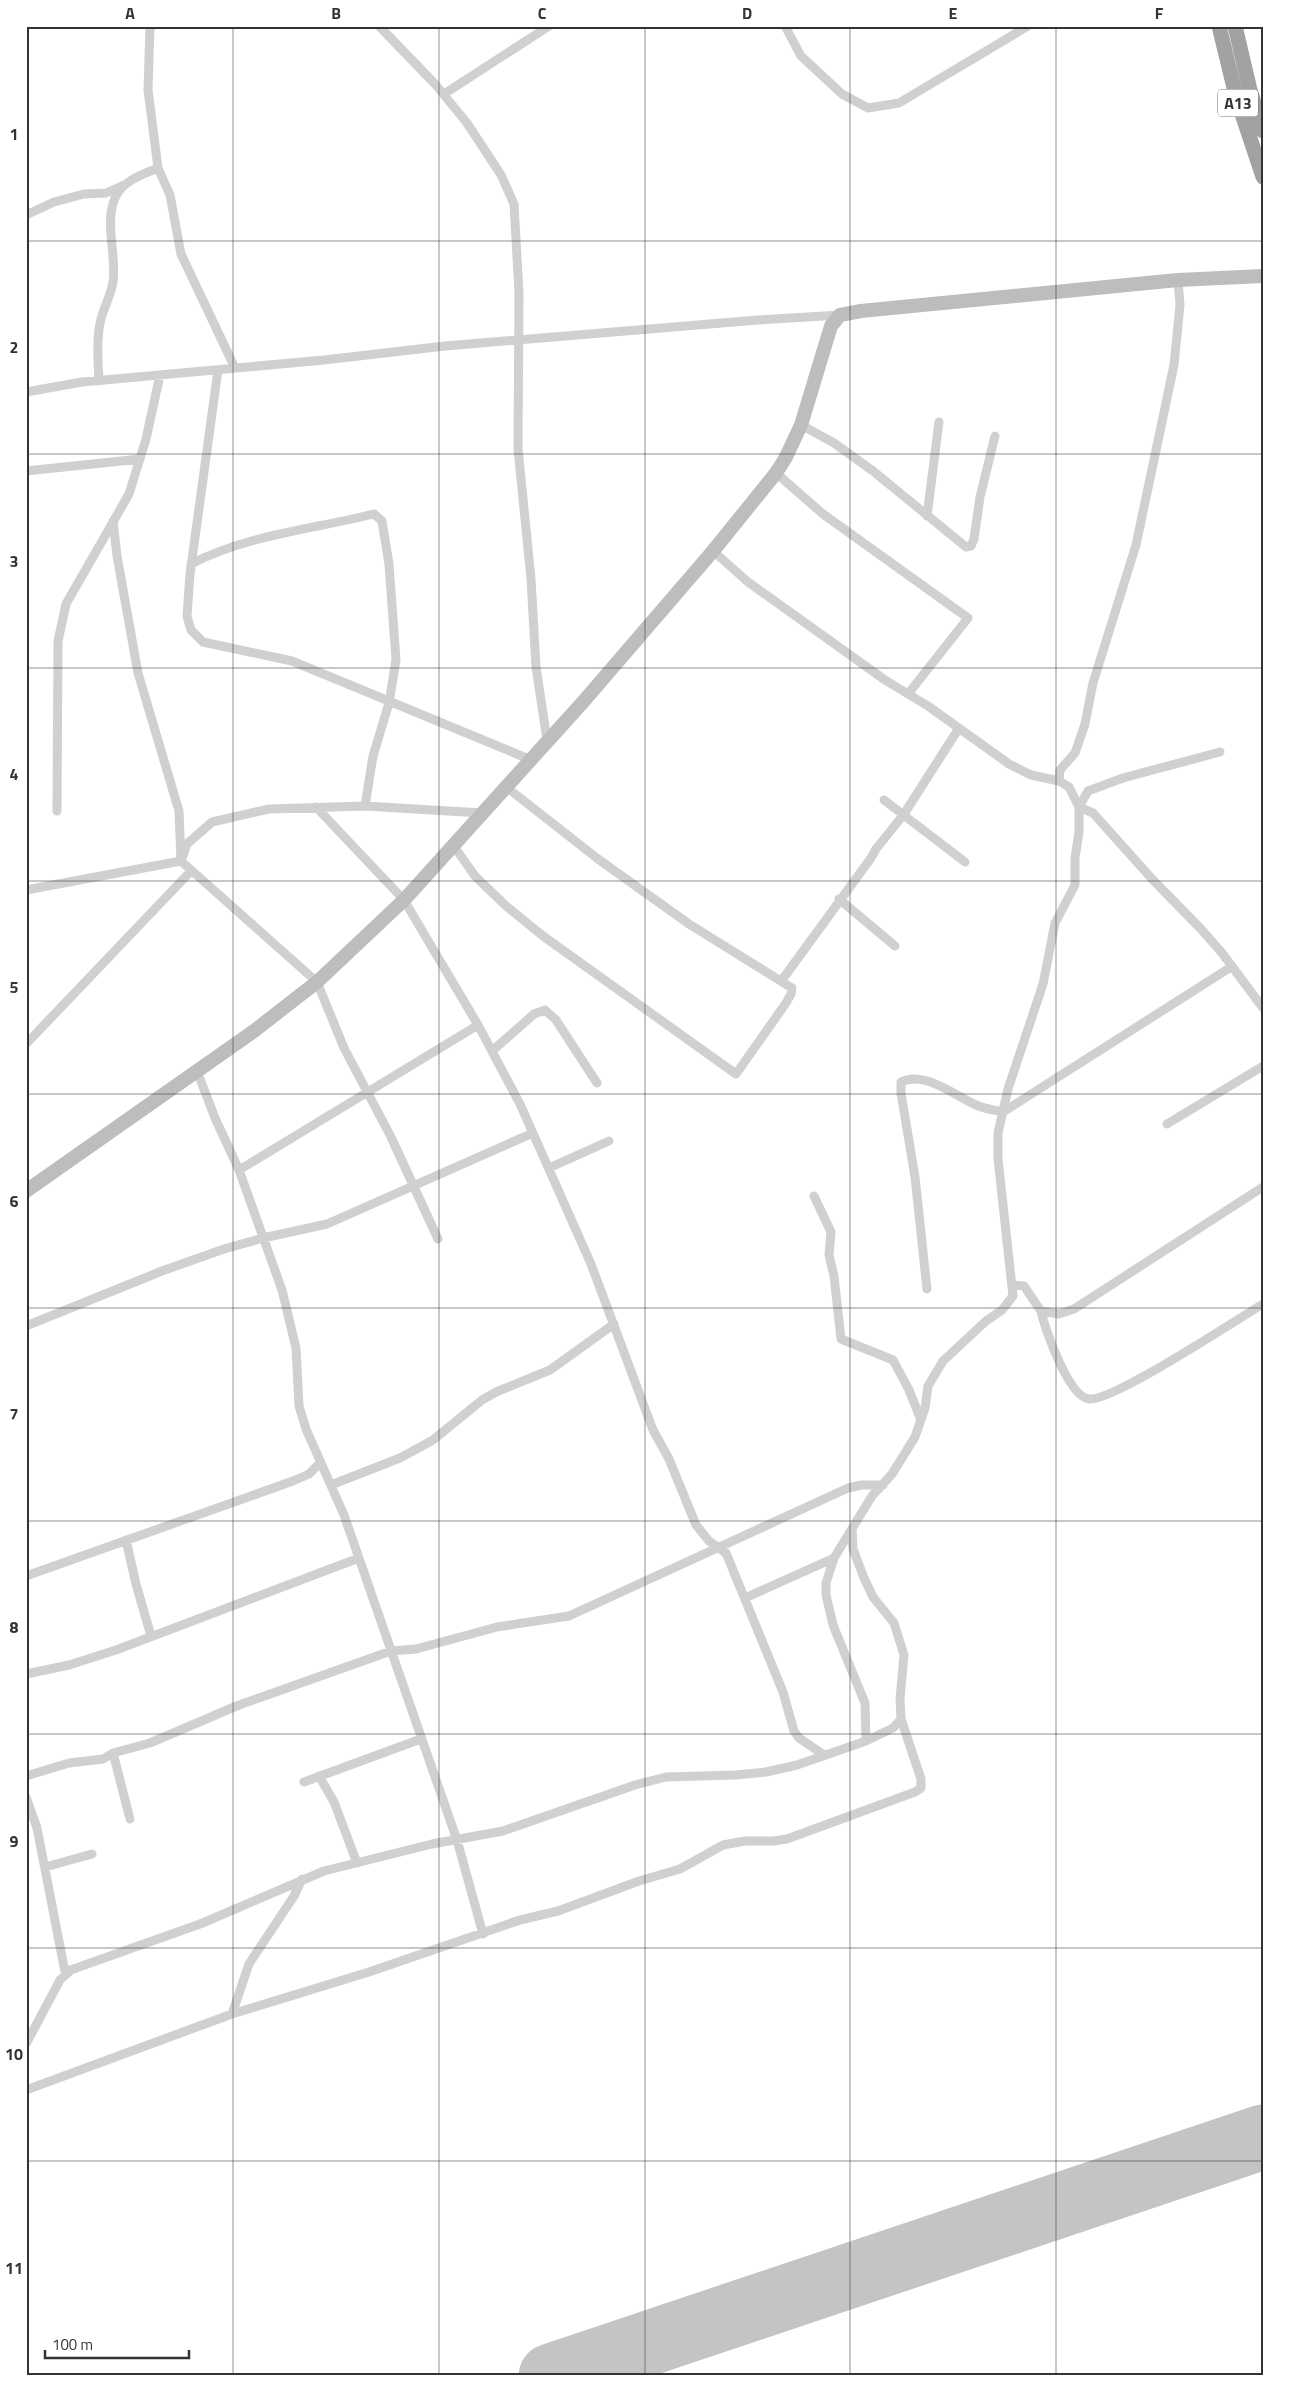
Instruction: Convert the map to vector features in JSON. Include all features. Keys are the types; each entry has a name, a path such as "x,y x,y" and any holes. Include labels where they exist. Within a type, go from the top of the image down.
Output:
{"highway":[{"name":"A13","path":"1219,26 1236,96 1263,177"},
{"name":"A13","path":"1235,26 1250,90 1263,131"}],"main road":[{"path":"26,1191 254,1031 317,982 404,900 713,551 776,473 786,457 800,425 831,326 840,316 861,311 1178,280 1263,276"}],"street":[{"path":"150,26 148,90 158,168 170,195 181,254 235,368"},
{"path":"379,26 444,94 467,123 501,175 514,204 518,251 520,339 517,386 518,449 531,579 536,668 547,740"},
{"path":"444,94 549,26"},
{"path":"785,26 801,56 842,94 868,108 899,103 1028,26"},
{"path":"26,215 54,202 84,194 106,193 142,174 158,168"},
{"path":"99,381 98,344 101,320 113,282 111,221 115,198 124,185"},
{"path":"1059,781 1060,770 1075,753 1085,724 1093,683 1136,545 1174,365 1180,306 1178,280"},
{"path":"26,392 99,381 520,339 840,316"},
{"path":"218,370 191,564 188,616 191,630 203,642 292,661 389,703 529,759"},
{"path":"57,810 58,641 66,604 129,494 140,459 160,375"},
{"path":"927,516 939,422"},
{"path":"800,425 834,443 963,546 971,546 974,539 980,497 995,436"},
{"path":"26,471 140,459"},
{"path":"776,473 823,514 968,618 908,694"},
{"path":"191,564 226,548 374,514 382,521 389,564 396,660 389,703 373,756 365,806"},
{"path":"113,521 117,556 138,673 179,811 181,861 317,982 344,1048 367,1091 438,1239"},
{"path":"713,551 748,582 885,680 959,728 1009,764 1031,775 1059,781 1069,787 1079,807 1093,812 1153,880 1201,929 1222,953 1263,1008"},
{"path":"782,980 904,814 959,728"},
{"path":"866,1741 865,1703 833,1625 826,1595 826,1582 834,1558 872,1496 916,1437 928,1386 943,1360 1010,1302 1013,1296 998,1159 998,1134 1008,1089 1043,984 1055,923 1075,885 1079,807 1088,791 1123,778 1220,752"},
{"path":"453,845 475,876 535,930 736,1074 792,994 792,988 682,918 598,860 505,786"},
{"path":"884,800 965,862"},
{"path":"181,861 187,844 212,822 269,808 365,806 482,813"},
{"path":"316,807 404,900 492,1051 534,1134 591,1264 653,1430 670,1459 696,1525 708,1541 720,1547 726,1553 783,1692 794,1731 799,1738 824,1755"},
{"path":"26,890 181,861"},
{"path":"26,1044 191,871"},
{"path":"839,900 895,946"},
{"path":"927,1289 915,1177 901,1082 910,1077 924,1080 978,1106 1003,1112 1231,967"},
{"path":"492,1051 534,1014 545,1010 556,1020 597,1083"},
{"path":"239,1170 478,1025"},
{"path":"1167,1124 1263,1066"},
{"path":"197,1071 215,1118 239,1170 282,1290 296,1348 296,1382 299,1406 306,1429 344,1515 457,1840 483,1934"},
{"path":"26,1326 162,1271 263,1238 326,1224 534,1134"},
{"path":"549,1168 609,1141"},
{"path":"1042,1311 1059,1314 1074,1310 1263,1187"},
{"path":"814,1196 831,1232 829,1255 834,1276 842,1339 893,1360 909,1390 921,1420"},
{"path":"1013,1285 1024,1286 1042,1311 1046,1332 1065,1373 1083,1397 1090,1399 1106,1394 1163,1366 1263,1304"},
{"path":"331,1484 400,1458 433,1440 482,1400 550,1370 614,1324"},
{"path":"26,1576 294,1481 309,1474 321,1462"},
{"path":"26,1776 69,1763 103,1759 113,1753 150,1743 239,1705 391,1651 416,1650 497,1627 569,1616 848,1488 862,1485 882,1485"},
{"path":"26,2090 232,2014 680,1869 723,1845 745,1841 788,1839 915,1792 921,1788 921,1779 901,1719 900,1699 904,1655 894,1623 873,1597 864,1578 853,1549 852,1529"},
{"path":"126,1540 136,1584 152,1636"},
{"path":"26,1674 69,1665 152,1636 359,1558"},
{"path":"745,1598 834,1558"},
{"path":"26,1797 36,1828 45,1867 65,1972 200,1924 324,1871 503,1831 635,1785 666,1778 766,1772 798,1765 866,1741 892,1728 901,1719"},
{"path":"304,1782 421,1739"},
{"path":"113,1753 130,1819"},
{"path":"319,1776 334,1802 357,1863"},
{"path":"45,1867 92,1854"},
{"path":"232,2014 249,1964 294,1896 302,1879"},
{"path":"26,2044 60,1980 72,1969"}],"runway":[{"path":"551,2376 1263,2137"}]}
